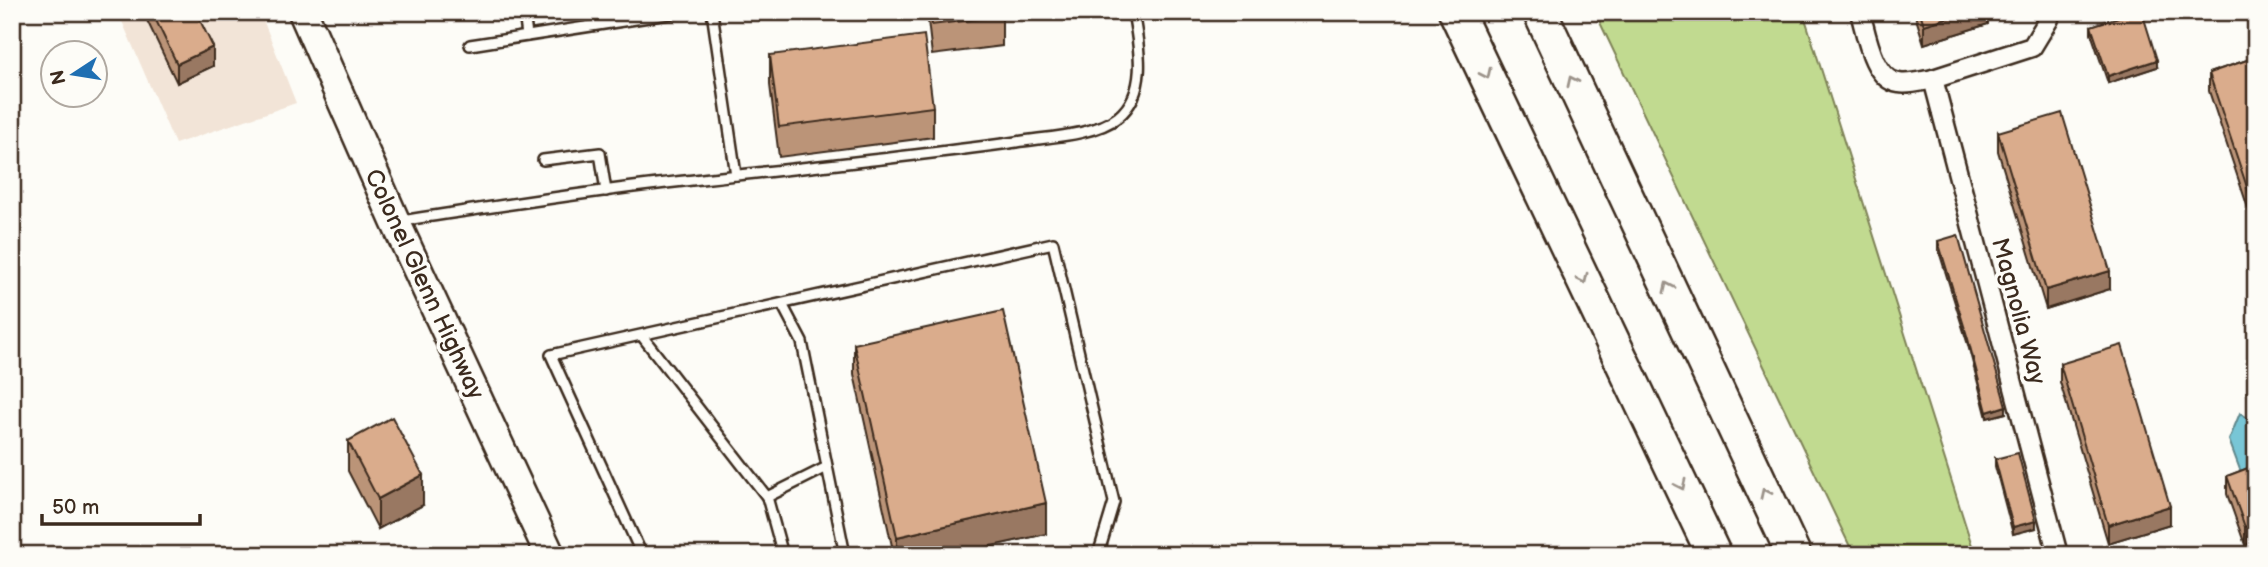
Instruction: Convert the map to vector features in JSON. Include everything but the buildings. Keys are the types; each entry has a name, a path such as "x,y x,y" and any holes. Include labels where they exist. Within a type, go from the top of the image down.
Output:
{"highway":[{"path":"1456,12 1714,555"},
{"path":"1540,12 1794,555"}],"main road":[{"name":"Colonel Glenn Highway","path":"303,12 395,221 550,555"}],"street":[{"path":"1860,12 1876,65 1889,80 1900,84 1933,79 2032,47 2049,19 2049,12"},
{"name":"Magnolia Way","path":"1933,79 2058,555"}],"lane":[{"path":"524,12 527,36"},
{"path":"470,45 681,12"},
{"path":"712,12 736,175"},
{"path":"395,221 606,191 956,151 1094,130 1115,120 1129,108 1137,85 1140,57 1133,12"},
{"path":"543,160 600,153 606,191"},
{"path":"642,555 551,355 1053,243 1114,502 1098,555"},
{"path":"782,304 802,342 845,555"},
{"path":"642,336 767,497 783,555"},
{"path":"767,497 827,467"}],"shaded area":[{"path":"118,12 260,12 296,103 175,144"}],"green space":[{"path":"1595,12 1803,12 1975,555 1854,555"}],"water":[{"path":"2240,413 2256,423 2256,437 2252,445 2256,454 2256,471 2242,475 2229,440"}]}
